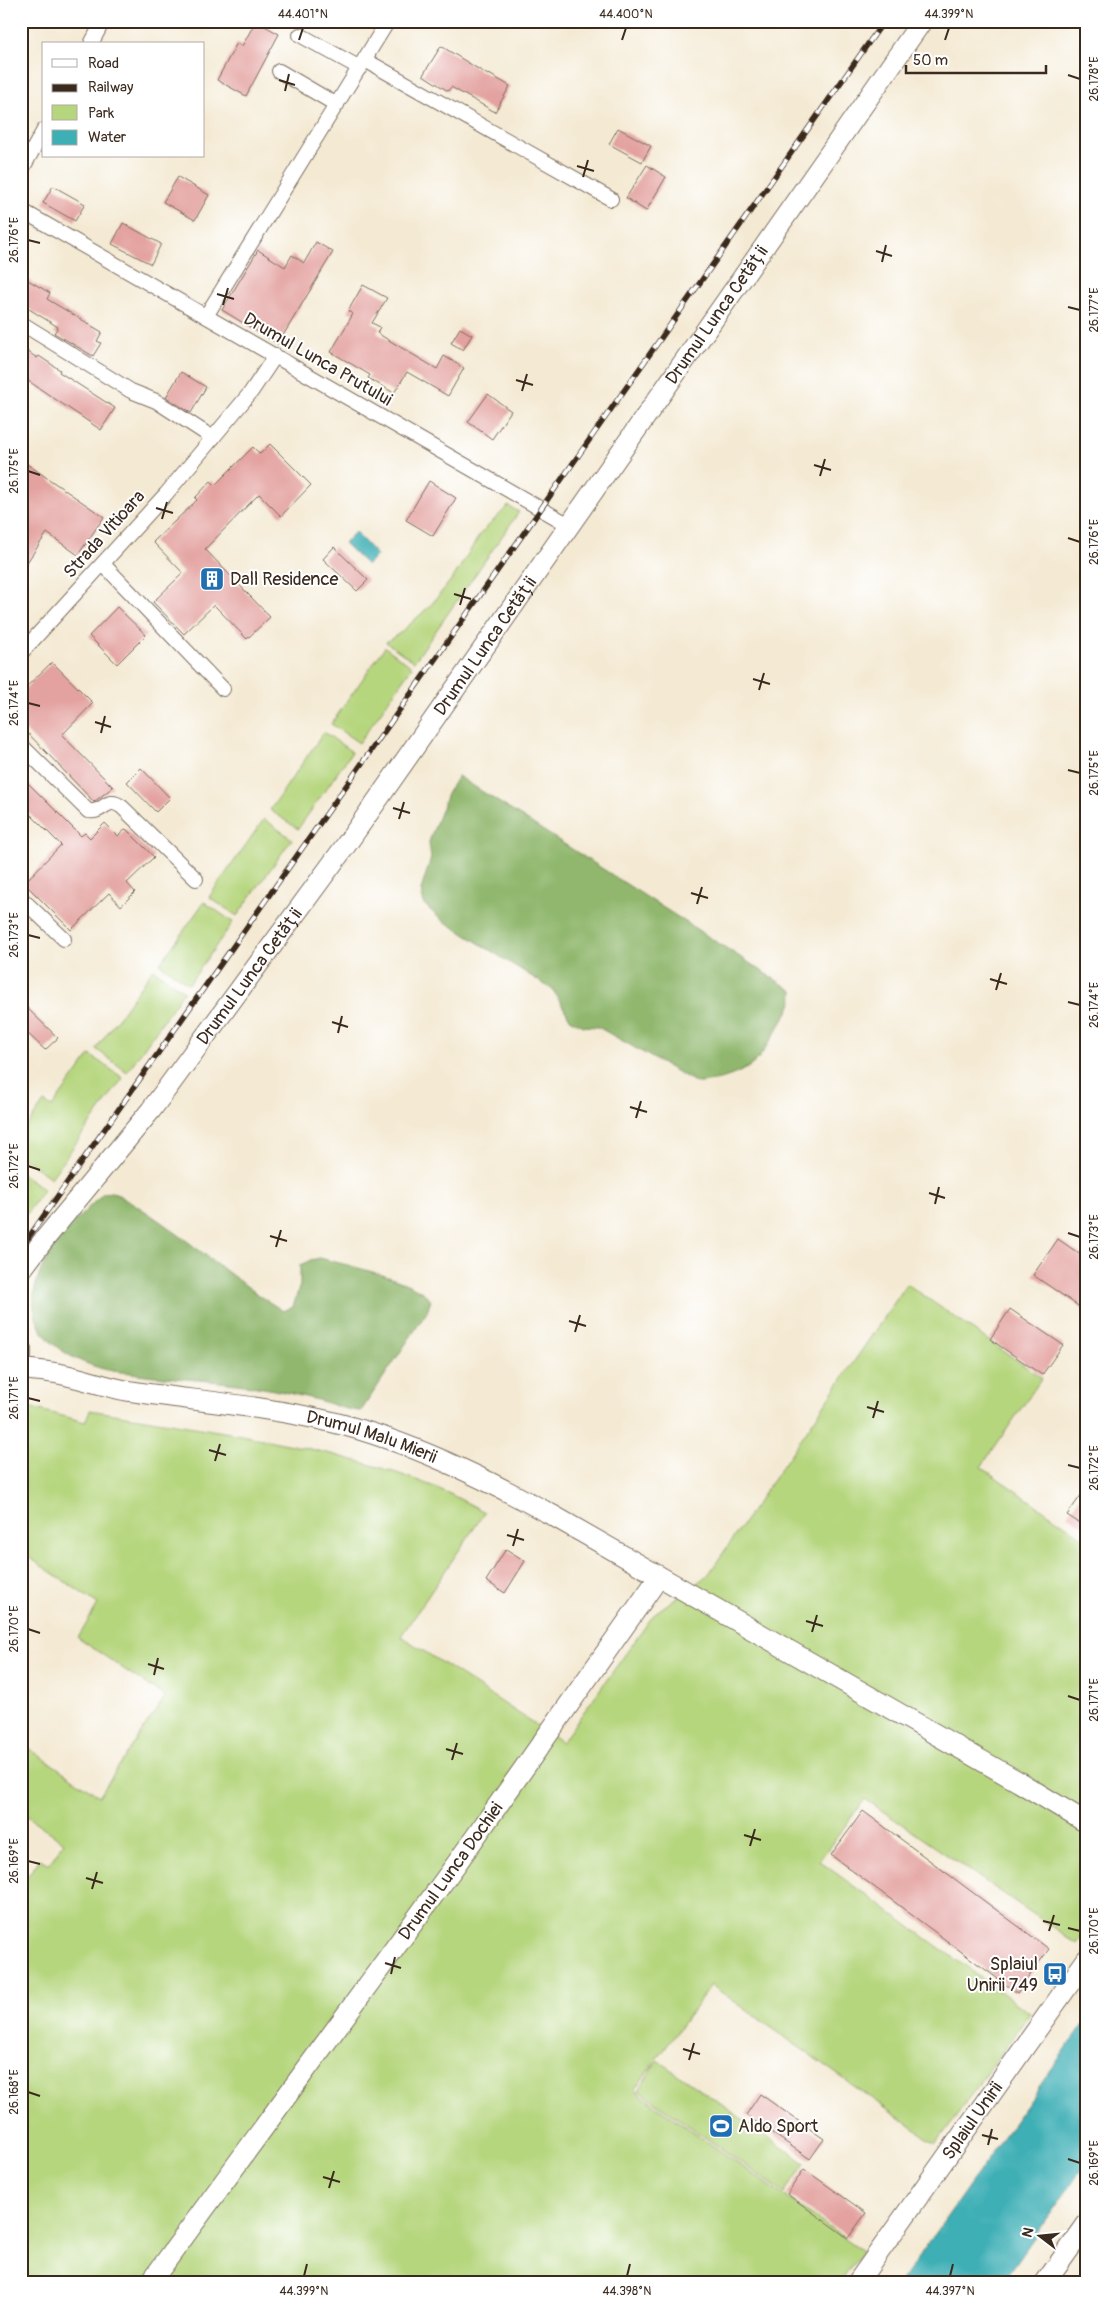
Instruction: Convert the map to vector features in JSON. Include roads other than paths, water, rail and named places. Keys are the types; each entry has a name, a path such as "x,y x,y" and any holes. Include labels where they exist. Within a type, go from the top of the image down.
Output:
{"street":[{"path":"92,42 103,21"},
{"path":"206,316 388,21"},
{"name":"Drumul Lunca Cetății","path":"21,1280 25,1264 146,1117 346,845 922,21"},
{"path":"300,35 362,64 611,199"},
{"path":"279,72 337,105"},
{"path":"21,171 42,134"},
{"name":"Drumul Lunca Prutului","path":"21,210 569,525"},
{"path":"21,323 131,391 156,401 213,438"},
{"name":"Strada Vitioara","path":"21,653 103,564 213,438 251,392 274,356"},
{"path":"103,564 223,689"},
{"path":"21,745 82,807 94,812 111,802 119,804 196,878"},
{"path":"21,898 64,939"},
{"name":"Drumul Malu Mierii","path":"22,1360 56,1373 110,1388 295,1414 372,1433 435,1457 511,1493 1020,1782 1087,1823"},
{"name":"Drumul Lunca Dochiei","path":"150,2283 446,1878 659,1577"},
{"name":"Splaiul Unirii","path":"857,2283 1087,1959"},
{"path":"1045,2283 1087,2224"}],"water":[{"path":"355,532 377,555 367,565 344,543"},
{"path":"1087,2019 1087,2162 1002,2283 900,2283"}],"railway":[{"path":"21,1248 884,21"}],"place":[{"name":"Dall Residence","path":"212,579"},
{"name":"Splaiul Unirii 749","path":"1055,1974"},
{"name":"Aldo Sport","path":"721,2126"}]}
